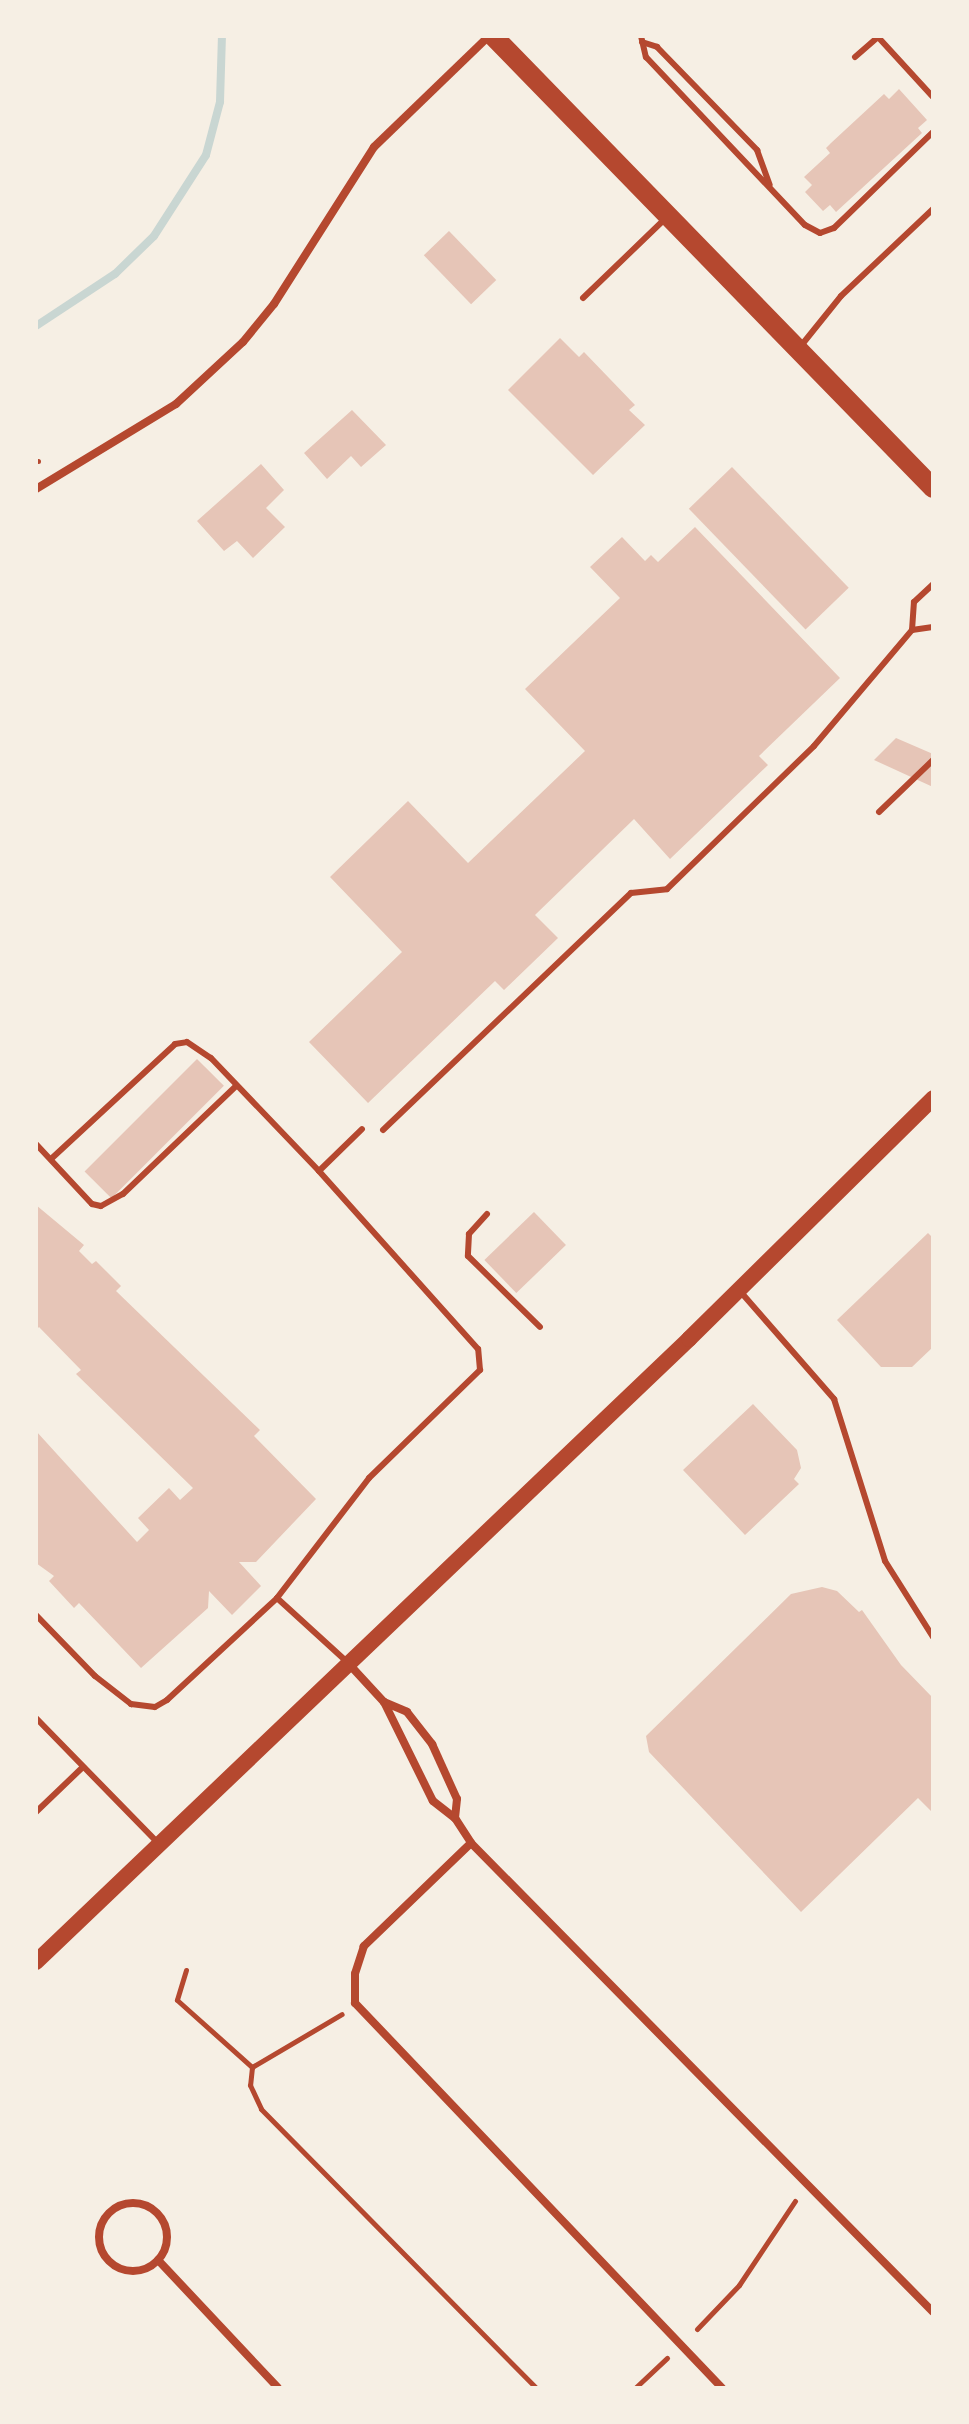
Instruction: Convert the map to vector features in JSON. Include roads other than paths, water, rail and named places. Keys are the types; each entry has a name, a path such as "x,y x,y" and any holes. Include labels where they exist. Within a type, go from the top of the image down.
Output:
{"main road":[{"path":"491,36 933,488"},
{"path":"36,1962 739,1290 933,1098"}],"street":[{"path":"36,489 176,404 243,342 274,304 374,147 491,36"},
{"path":"347,1662 384,1702 433,1801 455,1818 471,1843 933,2312"},
{"path":"384,1702 407,1712 432,1744 457,1799 455,1818"},
{"path":"471,1843 364,1946 355,1974 355,2003 722,2388"},
{"path":"123,2205 154,2211 167,2240 158,2260 138,2271 116,2267 101,2250 100,2227 106,2217 123,2205"},
{"path":"158,2260 278,2388"}],"lane":[{"path":"855,57 879,37 933,97"},
{"path":"641,39 646,57 805,225 820,233 834,228 933,132"},
{"path":"641,39 657,47 757,150 772,189"},
{"path":"797,351 841,296 933,209"},
{"path":"583,298 669,216"},
{"path":"383,1130 631,893 667,889 831,729 852,696 912,630 914,602 933,584"},
{"path":"912,630 933,627"},
{"path":"879,812 933,760"},
{"path":"36,1615 120,1697 155,1707 222,1652 277,1598 369,1478 480,1370 478,1349 319,1171 197,1047 175,1044 51,1159"},
{"path":"36,1144 92,1204 101,1206 123,1194 236,1086"},
{"path":"319,1171 362,1129"},
{"path":"487,1214 469,1234 468,1256 540,1327"},
{"path":"739,1290 834,1399 885,1561 933,1637"},
{"path":"277,1598 347,1662"},
{"path":"37,1720 159,1844"},
{"path":"36,1812 83,1767"}],"waterway":[{"path":"36,326 115,274 154,236 206,155 220,102 222,36"}]}
